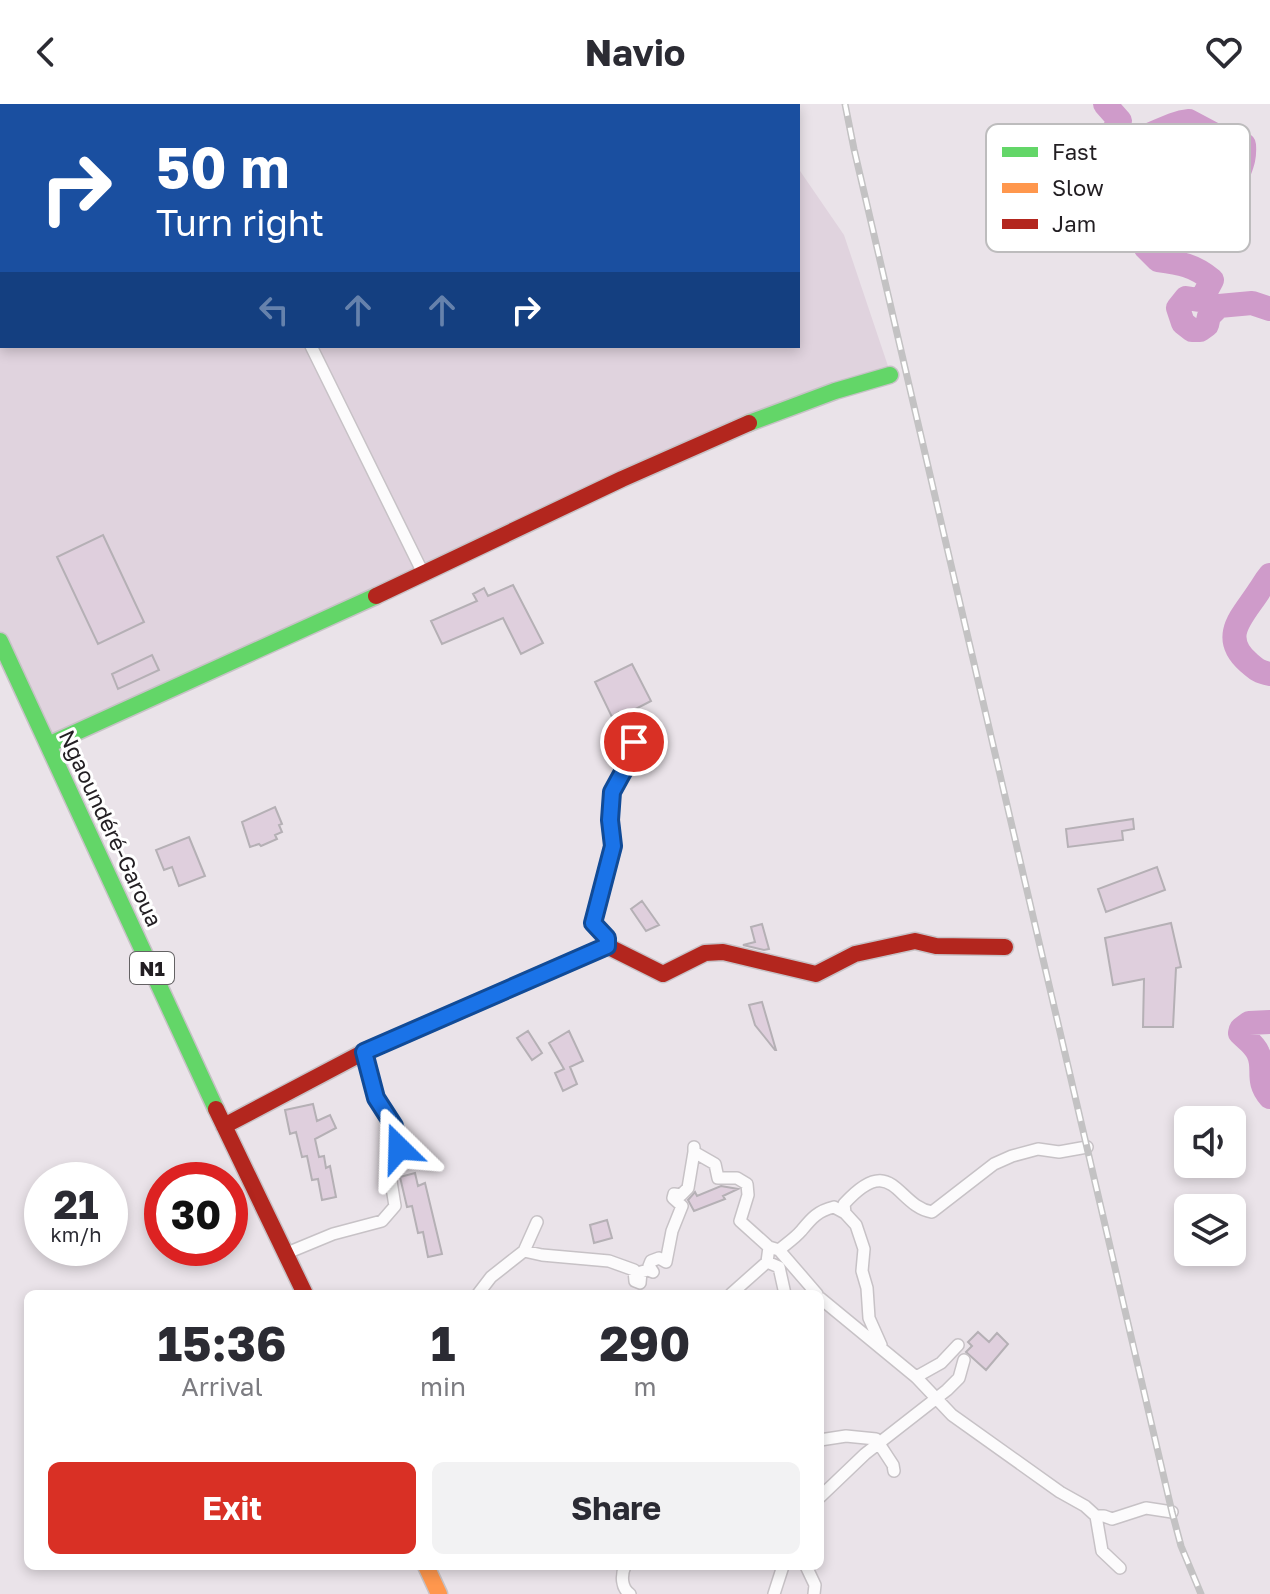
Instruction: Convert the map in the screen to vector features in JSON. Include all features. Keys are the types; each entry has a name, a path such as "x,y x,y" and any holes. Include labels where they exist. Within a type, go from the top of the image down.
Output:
{"main road":[{"path":"48,745 652,465 833,390 890,375"},
{"name":"Ngaoundéré-Garoua","path":"0,641 303,1290"},
{"path":"607,946 607,938 593,923 613,846 610,820 612,792 629,761 634,742 621,723"},
{"path":"607,946 663,974 705,953 723,952 816,974 855,954 915,941 936,946 1005,947"},
{"path":"224,1126 364,1052 607,946"},
{"path":"428,1570 439,1594"}],"street":[{"path":"312,348 423,573"},
{"path":"287,1253 333,1234 382,1221 395,1206 389,1169 399,1148 394,1126 376,1098 364,1052"},
{"path":"845,1213 844,1204 864,1185 881,1181 894,1185 921,1210 932,1212 994,1164 1012,1156 1038,1149 1059,1152 1087,1147"},
{"path":"524,1251 609,1261 634,1270 635,1281 640,1283 641,1272 653,1272 649,1266 651,1261 659,1258 666,1262 672,1231 682,1206 673,1198 674,1194 681,1195 688,1188 694,1149 715,1164 718,1178 737,1178 747,1184 748,1195 740,1221 774,1248 812,1290"},
{"path":"736,1290 767,1262 774,1248 802,1230 811,1218 834,1207 856,1225 864,1249 862,1271 867,1288 869,1318 883,1349"},
{"path":"481,1290 491,1277 524,1251 537,1222"},
{"path":"767,1262 779,1267 784,1290"},
{"path":"824,1301 916,1377 936,1400 972,1430 1085,1506 1096,1516 1099,1545 1120,1568"},
{"path":"916,1377 941,1363 958,1345"},
{"path":"824,1493 880,1443 936,1400 959,1378 964,1360"},
{"path":"824,1439 846,1436 876,1439 894,1471"},
{"path":"1096,1516 1112,1519 1146,1508 1172,1512"},
{"path":"623,1570 624,1588 630,1594"},
{"path":"774,1594 782,1570"},
{"path":"808,1570 815,1585 814,1594"}],"shaded area":[{"path":"800,171 844,235 892,378 708,447 48,745 0,641 0,348 800,348"}],"building":[{"path":"103,535 144,622 98,644 57,557"},
{"path":"513,585 543,643 521,654 503,618 442,644 431,621 477,601 473,594 484,588 488,596"},
{"path":"152,655 159,670 118,689 112,674"},
{"path":"632,664 651,701 626,714 619,712 612,717 595,682"},
{"path":"275,807 282,832 275,835 277,839 250,847 242,822"},
{"path":"1133,819 1134,829 1122,831 1123,840 1068,847 1066,829"},
{"path":"189,837 205,876 179,886 172,867 164,870 156,850"},
{"path":"1157,867 1165,890 1106,912 1098,889"},
{"path":"642,901 659,925 646,931 631,909"},
{"path":"1171,923 1181,967 1176,968 1173,1027 1143,1027 1144,979 1113,985 1105,938"},
{"path":"762,924 769,949 743,945 755,942 751,927"},
{"path":"762,1002 776,1050 755,1025 749,1005"},
{"path":"528,1031 542,1053 532,1060 517,1038"},
{"path":"569,1031 583,1061 570,1067 577,1084 563,1091 555,1073 564,1069 549,1043"},
{"path":"313,1104 317,1121 330,1115 336,1128 315,1139 319,1157 324,1156 326,1168 330,1166 336,1197 322,1200 318,1179 312,1180 307,1156 302,1157 296,1132 290,1134 285,1110"},
{"path":"415,1173 418,1186 425,1183 442,1254 428,1257 423,1232 418,1233 412,1206 407,1207 400,1177"},
{"path":"721,1186 738,1189 723,1196 725,1199 694,1211 688,1200 695,1192 697,1196"},
{"path":"607,1220 612,1238 594,1243 590,1225"},
{"path":"978,1332 989,1342 997,1333 1008,1344 986,1370 966,1352 972,1346 968,1342"}],"waterway":[{"path":"1105,104 1120,121 1118,124"},
{"path":"1177,124 1189,121 1195,124"},
{"path":"1150,252 1158,260 1186,266 1212,280 1199,300 1186,298 1178,308 1183,323 1192,330 1200,330 1207,325 1209,316 1219,306 1252,303 1270,309"},
{"path":"1270,575 1241,618 1235,635 1239,653 1258,670 1270,674"},
{"path":"1270,1022 1249,1023 1240,1033 1258,1053 1263,1085 1270,1097"}],"railway":[{"path":"845,104 1172,1512 1181,1546 1201,1594"}],"traffic: fast":[{"path":"749,423 835,391 890,375"},
{"path":"48,745 376,596"},
{"path":"0,641 216,1109"}],"traffic: slow":[{"path":"428,1570 439,1594"}],"traffic: jam":[{"path":"376,596 622,479 749,423"},
{"path":"224,1126 364,1052 607,946 607,938 593,923 613,846 610,820 612,792 629,761 634,742 621,723"},
{"path":"607,946 663,974 705,953 723,952 816,974 855,954 915,941 936,946 1005,947"},
{"path":"216,1109 303,1290"}],"route":[{"path":"399,1148 394,1126 376,1098 364,1052 607,946 607,938 593,923 613,846 610,820 612,792 629,761 634,742"}]}
